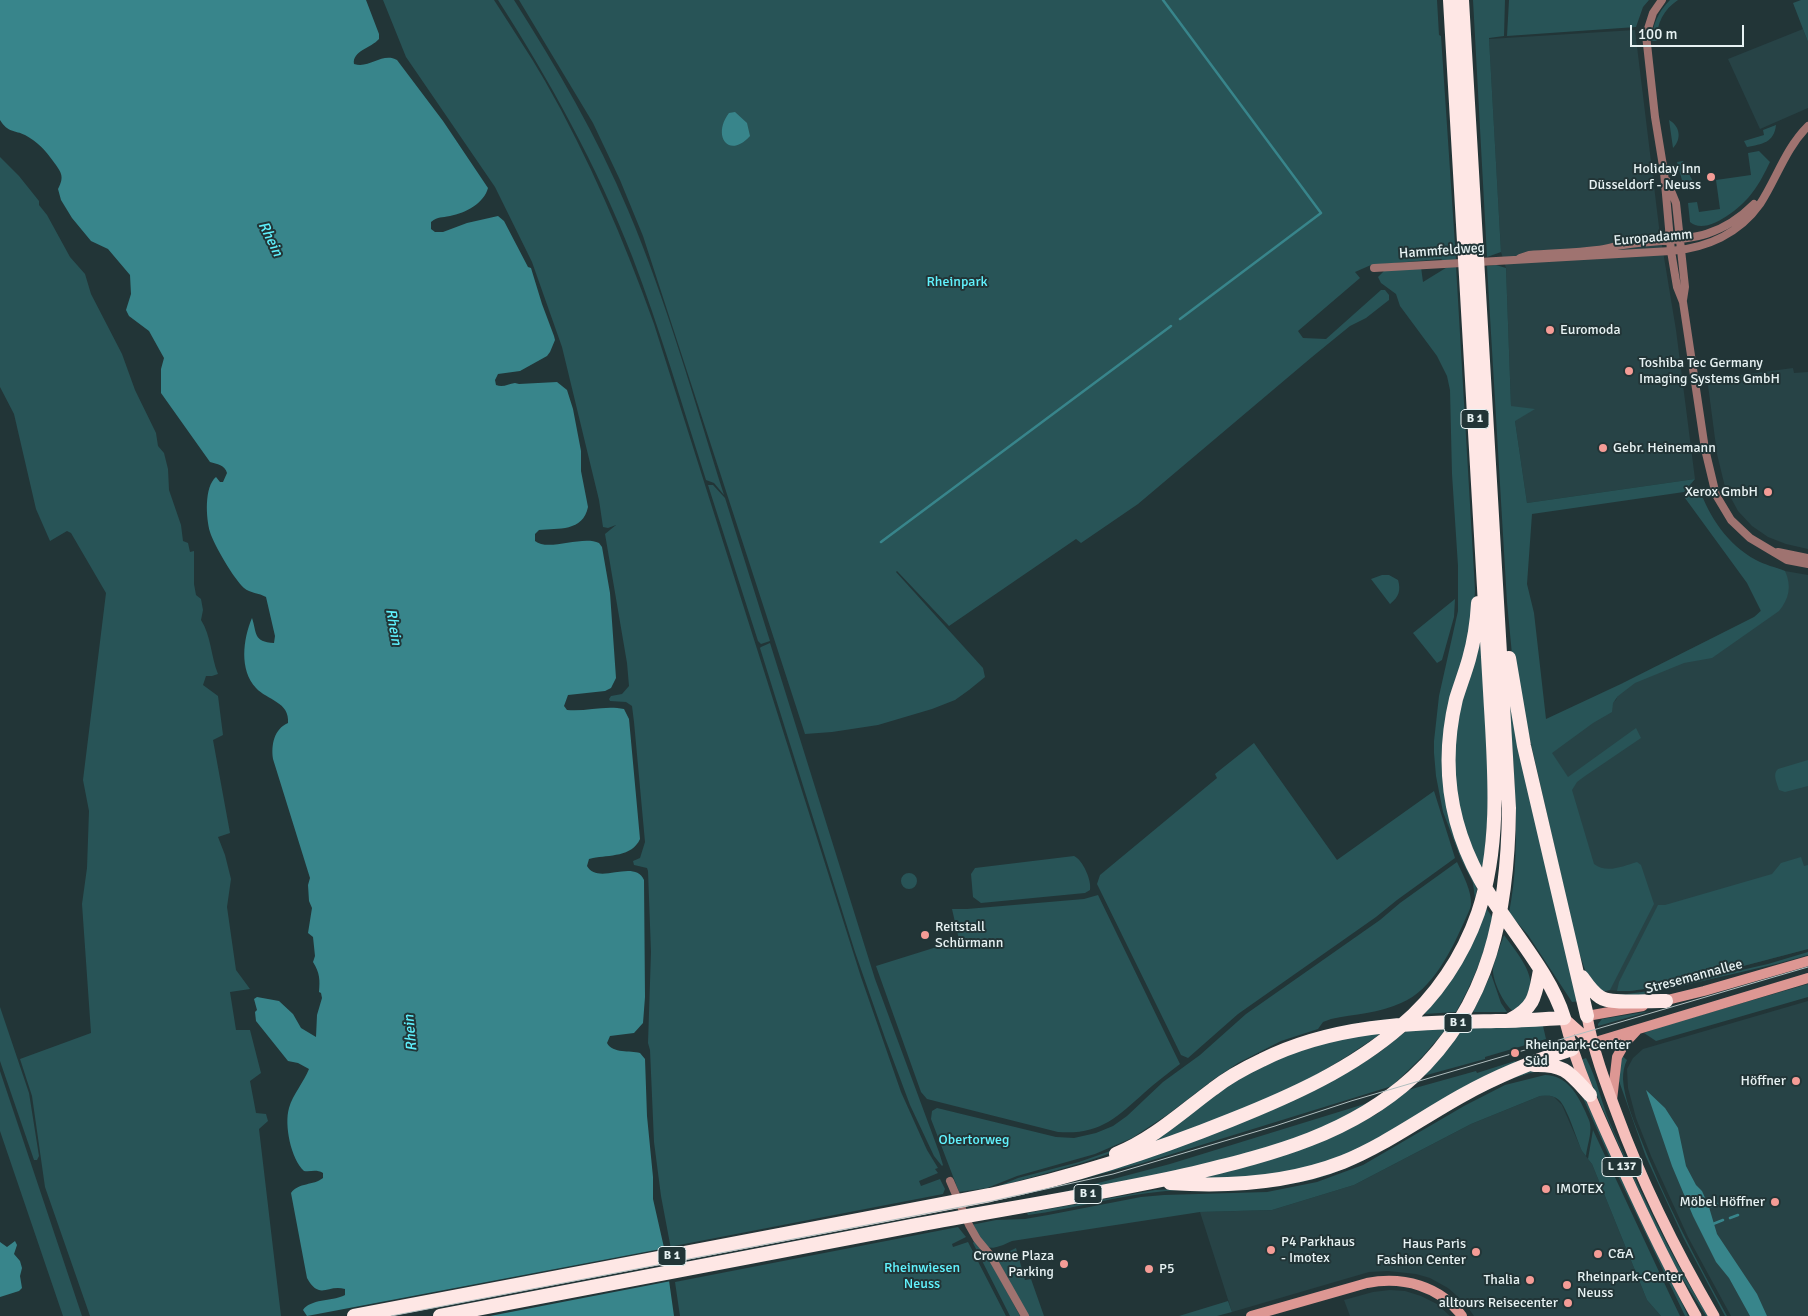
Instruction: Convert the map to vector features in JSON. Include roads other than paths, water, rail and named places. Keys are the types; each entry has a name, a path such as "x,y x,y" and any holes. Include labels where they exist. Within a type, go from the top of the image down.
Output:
{"highway":[{"name":"B 1","path":"440,1316 1154,1182 1242,1162 1305,1143 1360,1116 1386,1100 1415,1076 1442,1046 1456,1027 1485,970 1499,924 1504,896 1509,808 1497,584 1450,0"},
{"name":"B 1","path":"1462,0 1471,255"},
{"name":"B 1","path":"354,1316 990,1196 1034,1186 1140,1154 1229,1121 1291,1094 1361,1056 1407,1021 1444,979 1472,929 1483,896 1488,871 1494,802 1472,269"},
{"path":"1034,1186 1102,1160 1141,1142 1160,1130 1215,1087 1240,1071 1263,1059 1303,1043 1343,1032 1387,1026 1564,1018 1558,1002 1540,970 1492,900 1468,856 1454,812 1448,762 1451,722 1474,637 1477,618 1478,579 1483,569"},
{"path":"1497,584 1504,598 1510,670 1524,746 1578,970 1587,1016"},
{"path":"1507,1021 1523,1013 1530,1006 1535,995 1540,970"},
{"path":"1578,970 1592,991 1601,998 1623,1001 1666,1001"},
{"path":"1154,1182 1182,1184 1242,1183 1293,1177 1344,1162 1371,1149 1464,1094 1571,1045"},
{"path":"1524,1066 1547,1064 1559,1067 1567,1071 1590,1095"}],"main road":[{"name":"Stresemannallee","path":"1564,1018 1587,1016 1666,1001 1808,961"},
{"path":"1587,1016 1577,1030 1571,1045 1592,1043 1808,978"},
{"name":"L 137","path":"1587,1016 1592,1043 1635,1162 1662,1221 1714,1316"},
{"path":"1564,1018 1592,1043"},
{"name":"L 137","path":"1564,1018 1571,1045 1590,1095 1649,1226 1696,1316"},
{"path":"1612,1101 1617,1057 1625,1043 1638,1029"},
{"path":"1251,1316 1367,1283 1386,1280 1409,1282 1430,1289 1451,1303 1462,1316"}],"street":[{"path":"1662,0 1653,13 1646,35 1655,117 1664,172 1671,251 1677,287 1683,302 1705,449 1716,495 1724,510 1739,530 1787,560 1808,564"},
{"name":"Europadamm","path":"1513,259 1529,260 1671,251 1708,244 1735,229 1750,215 1760,203 1790,146 1808,126"},
{"path":"1664,172 1676,203 1685,287 1683,302"},
{"name":"Europadamm","path":"1513,259 1529,254 1596,250 1624,245 1680,240 1705,235 1727,225 1746,211 1768,187"},
{"name":"Hammfeldweg","path":"1374,268 1513,259"},
{"path":"1773,551 1808,558"},
{"path":"950,1181 969,1225 991,1256 1025,1316"}],"water":[{"name":"Rhein","path":"0,0 366,0 379,34 379,39 356,56 354,64 360,65 386,58 397,60 443,121 488,188 483,198 474,207 456,215 436,219 431,222 431,229 435,232 443,232 467,223 498,216 504,221 528,267 531,268 555,340 547,356 520,371 498,374 495,380 496,385 501,386 515,383 557,382 567,390 573,409 581,451 581,471 588,507 581,521 575,525 539,530 535,534 535,541 548,545 592,541 599,543 602,547 610,593 616,678 611,688 605,691 568,695 564,706 567,710 624,709 629,719 640,839 632,849 626,852 589,859 587,866 599,874 632,871 639,874 644,880 645,997 643,1023 634,1033 610,1036 607,1043 613,1049 640,1053 645,1059 653,1199 665,1252 674,1316 307,1316 303,1310 311,1304 345,1295 345,1289 316,1289 307,1278 291,1193 298,1187 323,1178 323,1173 304,1171 299,1166 292,1150 288,1132 289,1108 309,1069 298,1063 288,1061 256,1021 255,1012 257,1010 254,999 257,997 279,1001 293,1014 301,1028 316,1037 317,1015 322,998 319,992 318,973 313,962 315,956 313,937 308,933 312,908 309,901 308,885 310,878 273,759 274,738 279,729 288,723 288,716 282,706 256,688 247,672 245,663 246,635 252,618 259,639 274,643 275,636 266,597 246,590 240,584 212,538 207,503 209,488 216,477 220,482 223,482 227,473 223,467 210,462 161,393 161,369 164,358 149,331 129,316 126,310 131,294 130,275 108,249 91,241 72,218 61,200 58,189 62,177 61,174 47,153 34,140 9,129 0,120"},
{"path":"735,112 747,123 750,136 735,146 725,142 722,136 722,129 729,113"},
{"path":"1646,1090 1665,1108 1678,1128 1686,1166 1696,1185 1702,1191 1717,1234 1757,1294 1767,1316 1750,1316 1729,1278 1716,1262 1693,1216 1672,1166"},
{"path":"15,1241 17,1245 14,1254 20,1261 22,1268 20,1276 22,1288 19,1291 0,1297 0,1242 7,1247"}],"waterway":[{"path":"1163,0 1321,213 1180,319"},
{"path":"881,542 1171,326"},
{"path":"1722,1202 1731,1198"},
{"path":"1709,1207 1717,1204"},
{"path":"1730,1218 1738,1215"},
{"path":"1713,1224 1723,1220"}],"tram line":[{"path":"391,1316 992,1201 1113,1174 1275,1126 1351,1101 1808,967"}],"place":[{"name":"Holiday Inn Düsseldorf - Neuss","path":"1711,177"},
{"name":"Euromoda","path":"1550,330"},
{"name":"Toshiba Tec Germany Imaging Systems GmbH","path":"1629,371"},
{"name":"Gebr. Heinemann","path":"1603,448"},
{"name":"Xerox GmbH","path":"1768,492"},
{"name":"Reitstall Schürmann","path":"925,935"},
{"name":"Rheinpark-Center Süd","path":"1515,1053"},
{"name":"Höffner","path":"1796,1081"},
{"name":"IMOTEX","path":"1546,1189"},
{"name":"Möbel Höffner","path":"1775,1202"},
{"name":"P4 Parkhaus - Imotex","path":"1271,1250"},
{"name":"Haus Paris Fashion Center","path":"1476,1252"},
{"name":"C&A","path":"1598,1254"},
{"name":"Crowne Plaza Parking","path":"1064,1264"},
{"name":"P5","path":"1149,1269"},
{"name":"Thalia","path":"1530,1280"},
{"name":"Rheinpark-Center Neuss","path":"1567,1285"},
{"name":"alltours Reisecenter","path":"1568,1303"}],"park label":[{"name":"Rheinpark","path":"957,282"},
{"name":"Obertorweg","path":"974,1140"},
{"name":"Rheinwiesen Neuss","path":"922,1276"}]}
